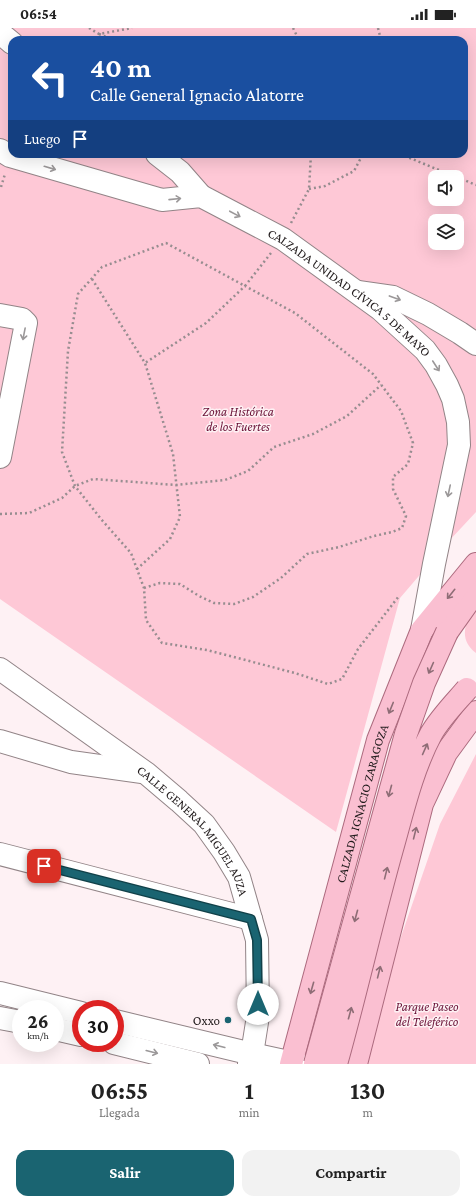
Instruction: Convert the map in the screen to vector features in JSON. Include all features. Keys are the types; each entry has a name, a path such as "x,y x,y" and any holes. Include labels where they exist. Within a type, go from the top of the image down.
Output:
{"main road":[{"name":"CALZADA IGNACIO ZARAGOZA","path":"294,1064 302,1025 378,740 422,630 476,564"},
{"name":"CALZADA IGNACIO ZARAGOZA","path":"315,1064 406,734 424,683 447,632 476,591"},
{"path":"336,1064 386,870 414,774 432,734 448,710 471,686"},
{"path":"356,1064 422,804 446,753 476,712"},
{"path":"302,1025 306,1044 319,1056 336,1056 362,1037"}],"street":[{"path":"17,158 162,200 201,196"},
{"path":"162,158 180,172 201,196"},
{"name":"CALZADA UNIDAD CÍVICA 5 DE MAYO","path":"201,196 283,239 380,309 425,350 436,365 447,385 453,399 458,422 458,445 422,630"},
{"path":"357,292 393,297 471,333"},
{"path":"0,315 22,319 26,323 0,457"},
{"name":"CALLE GENERAL MIGUEL AUZA","path":"0,669 146,773 204,824 224,852 239,877 257,940 258,1016 251,1059"},
{"path":"0,741 71,762 146,773"},
{"path":"0,854 251,919"},
{"path":"0,993 72,1011"},
{"path":"0,1018 12,1020"},
{"path":"124,1024 251,1059 294,1064"},
{"path":"124,1046 198,1064"}],"path":[{"path":"89,28 103,36"},
{"path":"98,34 132,28"},
{"path":"145,363 206,323 245,286 283,239 309,189 310,158"},
{"path":"309,189 325,186 354,171 361,158"},
{"path":"410,158 439,170"},
{"path":"464,180 476,185"},
{"path":"144,588 160,583 180,584 199,596 214,603 234,604 253,597 281,578 307,554 339,547 402,528 406,516 393,489 393,477 408,464 412,443 400,411 373,374 295,314 166,243 102,267 78,294 68,351 62,452 75,486 101,519 131,553 144,588 146,620 162,643 206,650 295,673 328,684 342,679 358,649 399,596"},
{"path":"92,279 145,363 173,454 180,517 170,539 137,569"},
{"path":"0,514 29,513 62,498 75,486 93,479 176,485 225,480 248,470 274,447 313,434 347,416 381,385"}],"green space":[{"name":"Zona Histórica de los Fuertes","path":"0,28 476,28 476,512 400,598 336,832 0,599"},
{"path":"476,605 476,653 467,641 465,629 469,617"},
{"name":"Parque Paseo del Teleférico","path":"476,754 476,1064 357,1064 440,824"}],"place":[{"name":"Oxxo","path":"228,1020"}],"route":[{"path":"44,866 251,919 257,940 258,1004"}]}
